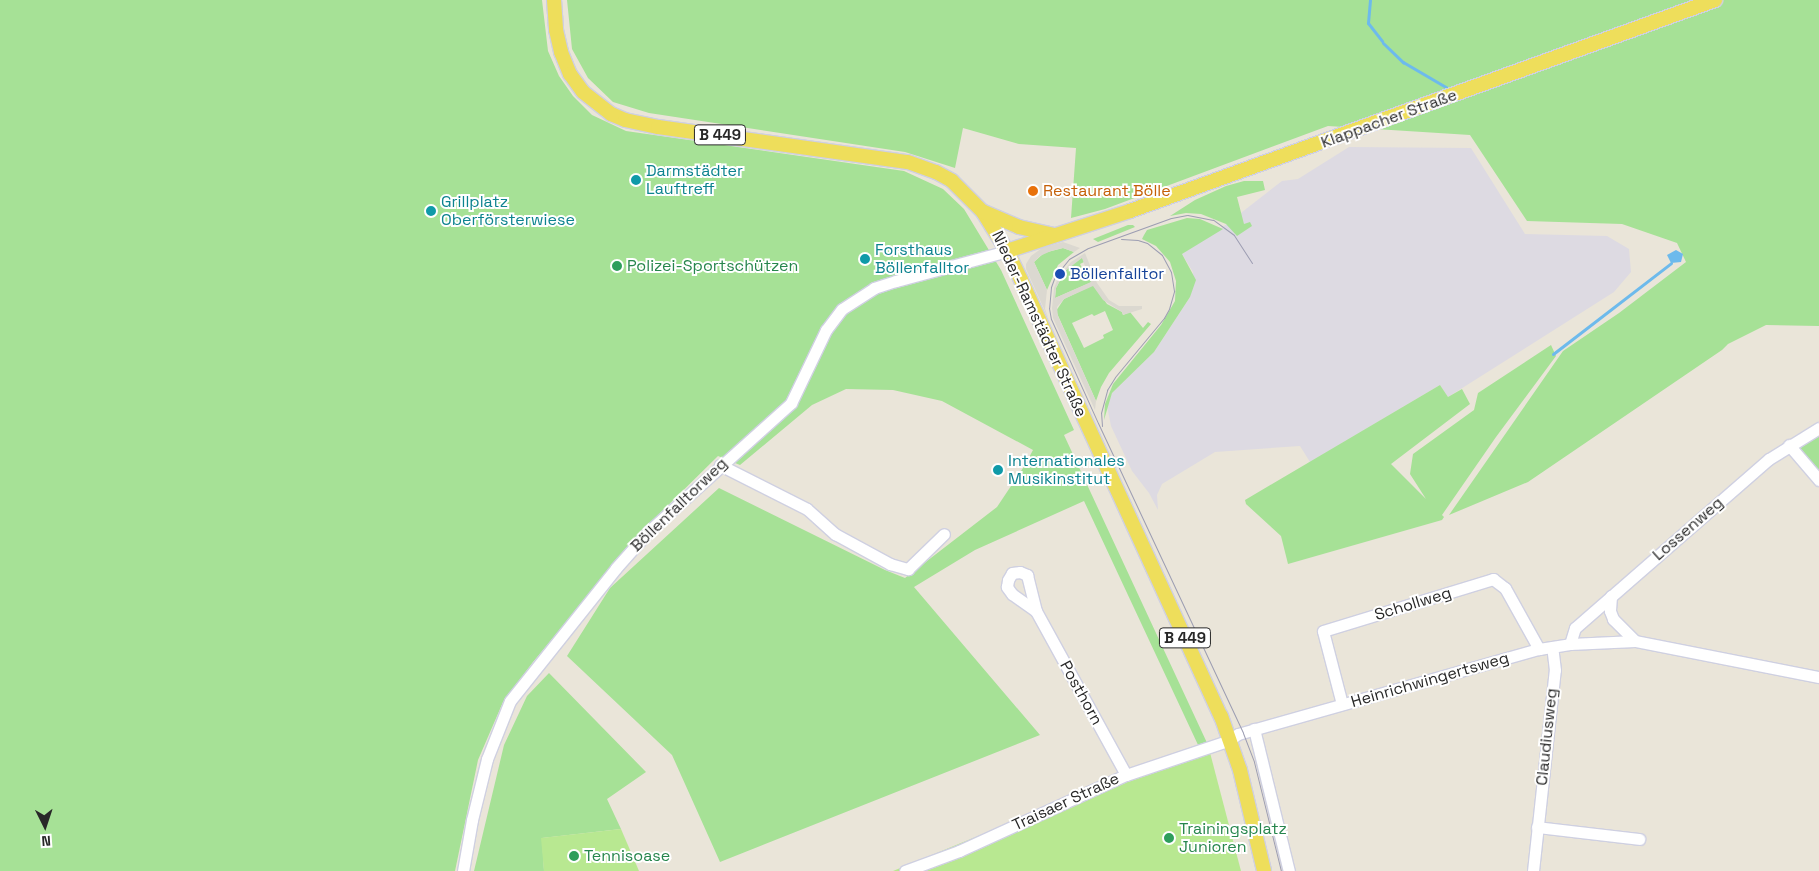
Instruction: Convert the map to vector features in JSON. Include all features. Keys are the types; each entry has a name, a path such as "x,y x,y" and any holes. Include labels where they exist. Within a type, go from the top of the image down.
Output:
{"main road":[{"name":"Nieder-Ramstädter Straße","path":"554,0 556,30 561,52 570,74 591,100 611,114 625,120 658,127 908,162 936,172 952,182 983,212 1007,251 1221,716 1240,770 1264,871"},
{"name":"Klappacher Straße","path":"1007,251 1061,235 1715,0"},
{"name":"Klappacher Straße","path":"983,212 1034,232 1061,235"}],"street":[{"name":"Böllenfalltorweg","path":"463,871 472,820 487,759 510,701 636,546 720,465 791,403 826,330 842,309 874,288 1007,251"},
{"name":"Lossenweg","path":"1570,644 1575,628 1768,459 1819,428"},
{"path":"1789,445 1819,480"},
{"path":"720,465 807,510 835,534 890,564 908,569 944,534"},
{"name":"Schollweg","path":"1342,704 1323,631 1493,579 1505,588 1540,649"},
{"path":"1611,596 1610,611 1613,619 1635,641"},
{"name":"Posthorn","path":"1036,611 1126,775"},
{"name":"Heinrichwingertsweg","path":"1230,740 1238,734 1342,704 1540,649 1570,644 1635,641 1819,677"},
{"name":"Claudiusweg","path":"1532,871 1555,670 1552,647"},
{"path":"1254,729 1289,871"},
{"name":"Traisaer Straße","path":"905,871 959,851 1126,775 1230,740"},
{"path":"1537,827 1639,839"}],"shaded area":[{"path":"1349,147 1471,148 1525,234 1607,236 1629,249 1631,272 1614,292 1448,397 1440,385 1310,462 1300,446 1215,452 1162,484 1157,495 1158,510 1149,493 1132,471 1111,426 1107,406 1112,393 1154,352 1190,297 1193,272 1182,254 1219,230 1282,181 1298,179"},
{"path":"1063,242 1080,248 1074,252 1063,248 1051,251 1040,256 1034,262 1047,290 1045,309 1049,320 1026,269 1026,264 1031,256 1042,248"},
{"path":"1085,253 1097,283 1109,300 1119,306 1142,306 1142,309 1123,315 1122,312 1103,300 1093,286 1064,299 1057,307 1058,316 1096,401 1095,410 1053,318 1054,288 1058,278 1071,262","holes":["1082,258 1091,282 1055,298 1056,288 1065,271"]}],"green space":[{"path":"0,0 542,0 548,51 559,76 573,96 592,115 626,131 904,171 943,189 964,209 1001,270 1074,430 1064,435 1208,745 1199,747 1084,501 975,550 914,587 1040,735 720,862 672,755 567,656 610,588 719,488 885,570 905,578 997,507 1033,450 942,401 893,390 846,389 812,405 740,465 718,456 641,532 533,662 503,702 478,760 455,871 0,871"},
{"path":"567,0 1819,0 1819,326 1766,325 1728,344 1722,350 1528,482 1449,515 1563,351 1619,313 1686,262 1677,243 1622,224 1527,221 1470,135 1328,126 1105,209 1071,218 1076,148 1019,144 963,128 955,168 905,152 649,113 613,102 588,78 572,49"},
{"path":"1244,181 1263,181 1265,190 1237,197 1244,224 1250,222 1252,226 1237,236 1226,224 1201,214 1186,213 1170,216 1195,200 1226,186"},
{"path":"1187,218 1200,219 1223,229 1182,254 1196,280 1190,297 1154,352 1112,393 1104,420 1105,404 1113,384 1161,325 1175,301 1176,281 1170,262 1156,246 1142,239 1147,230"},
{"path":"1128,225 1135,227 1098,242 1093,239"},
{"path":"1063,248 1074,252 1058,265 1047,290 1034,262 1044,253"},
{"path":"1082,257 1084,262 1080,264 1084,272 1087,271 1092,282 1055,298 1056,288 1065,271"},
{"path":"1093,285 1107,304 1122,312 1123,315 1130,312 1143,328 1148,322 1151,324 1109,373 1096,401 1056,311 1064,299","holes":["1105,311 1113,330 1103,335 1104,338 1084,348 1072,323 1092,314 1094,316"]},
{"path":"1551,345 1556,356 1496,437 1442,515 1444,517 1442,520 1288,564 1281,536 1246,504 1245,500 1440,385 1448,397 1462,389 1470,404 1391,464 1426,499 1410,474 1413,454 1474,410 1478,393"},
{"path":"1819,435 1819,474 1795,445"},
{"path":"549,673 646,772 607,799 621,829 542,838 544,871 474,871 504,745 527,696"},
{"path":"1208,745 1241,871 893,871 1126,775"},
{"path":"621,829 639,871 544,871 541,838"}],"water":[{"path":"1676,250 1683,254 1681,262 1671,263 1667,255"}],"waterway":[{"path":"1370,0 1368,23 1382,41"},
{"path":"1383,43 1403,62 1449,89"},
{"path":"1553,354 1671,263"}],"tram line":[{"path":"1252,263 1234,235 1213,220 1187,215 1171,218 1088,248 1069,259 1055,276 1051,287 1049,308 1051,319 1098,423 1243,733 1254,762 1281,871"},
{"path":"1102,426 1101,413 1107,390 1115,377 1164,318 1169,309 1174,291 1171,272 1162,255 1147,243 1138,240 1121,239"}],"place":[{"name":"Darmstädter Lauftreff","path":"636,180"},
{"name":"Restaurant Bölle","path":"1033,191"},
{"name":"Grillplatz Oberförsterwiese","path":"431,211"},
{"name":"Forsthaus Böllenfalltor","path":"865,259"},
{"name":"Polizei-Sportschützen","path":"617,266"},
{"name":"Böllenfalltor","path":"1060,274"},
{"name":"Internationales Musikinstitut","path":"998,470"},
{"name":"Trainingsplatz Junioren","path":"1169,838"},
{"name":"Tennisoase","path":"574,856"}]}
